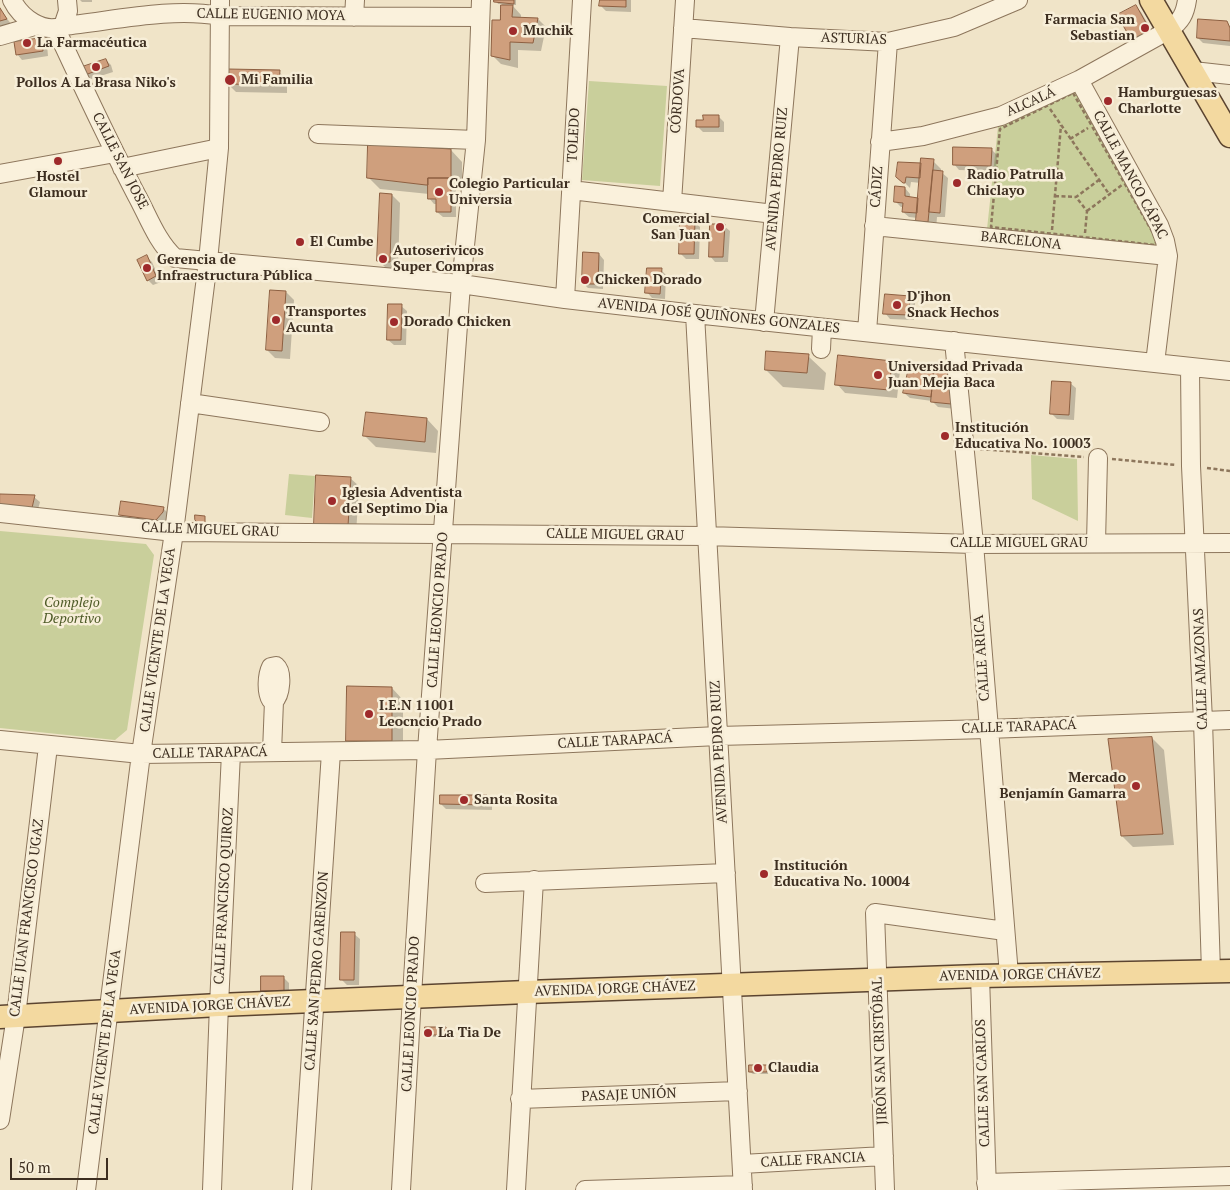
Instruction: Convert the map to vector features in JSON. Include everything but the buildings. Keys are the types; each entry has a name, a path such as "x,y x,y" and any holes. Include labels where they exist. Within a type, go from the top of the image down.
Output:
{"main road":[{"path":"1152,0 1230,136"},
{"name":"AVENIDA JORGE CHÁVEZ","path":"8,1016 412,996 877,979 1220,971"}],"street":[{"path":"12,0 15,6 28,19 38,25"},
{"path":"59,28 68,11 67,0"},
{"name":"TOLEDO","path":"565,299 582,0"},
{"name":"CÓRDOVA","path":"672,202 685,0"},
{"name":"ASTURIAS","path":"683,28 790,37 888,42 954,27 1018,0"},
{"path":"1169,30 1178,24 1185,15 1187,0"},
{"name":"CALLE EUGENIO MOYA","path":"38,25 45,29 59,28 179,13 203,13 220,8 480,9"},
{"name":"CALLE VICENTE DE LA VEGA","path":"86,1190 141,754 174,532 208,261 219,148 220,8"},
{"name":"CALLE LEONCIO PRADO","path":"402,1190 427,750 461,284 476,140 480,9"},
{"path":"0,36 38,25"},
{"name":"CALLE SAN JOSE","path":"59,28 119,161 158,237 169,253 175,258 208,261"},
{"name":"ALCALÁ","path":"880,142 930,134 1001,116 1079,80 1169,30"},
{"name":"AVENIDA PEDRO RUIZ","path":"764,322 790,37"},
{"name":"CÁDIZ","path":"867,332 888,42"},
{"path":"1193,71 1230,75"},
{"name":"CALLE MANCO CÁPAC","path":"1079,80 1166,241 1168,256 1155,364"},
{"path":"318,134 476,140"},
{"path":"0,174 219,148"},
{"path":"571,190 774,214"},
{"name":"BARCELONA","path":"874,226 1168,256"},
{"name":"AVENIDA JOSÉ QUIÑONES GONZALES","path":"208,261 461,284 565,299 764,322 1230,371"},
{"name":"AVENIDA PEDRO RUIZ","path":"695,314 743,1187"},
{"path":"816,327 816,348"},
{"name":"CALLE ARICA","path":"954,341 974,544 1009,976"},
{"name":"CALLE AMAZONAS","path":"1190,367 1191,466 1203,720 1220,971"},
{"path":"190,403 320,422"},
{"path":"1096,543 1098,458"},
{"name":"CALLE MIGUEL GRAU","path":"0,513 174,532 706,536 974,544 1230,543"},
{"path":"272,752 274,701"},
{"name":"CALLE TARAPACÁ","path":"0,740 141,754 331,752 427,750 718,736 1230,720"},
{"name":"CALLE JUAN FRANCISCO UGAZ","path":"0,1120 8,1016 48,746"},
{"name":"CALLE SAN PEDRO GARENZON","path":"302,1190 331,752"},
{"name":"CALLE FRANCISCO QUIROZ","path":"212,1190 231,753"},
{"path":"485,883 726,873"},
{"path":"516,1190 534,880"},
{"name":"JIRÓN SAN CRISTÓBAL","path":"885,1190 875,913 1005,931"},
{"name":"CALLE SAN CARLOS","path":"980,976 986,1187"},
{"name":"PASAJE UNIÓN","path":"520,1099 738,1091"},
{"name":"CALLE FRANCIA","path":"742,1164 884,1156"},
{"path":"986,1187 1220,1181"},
{"path":"585,1190 743,1187"}],"path":[{"path":"1073,93 1157,240 1155,245 991,227 1000,128 1048,105 1073,93"},
{"path":"1048,105 1109,194"},
{"path":"1051,234 1061,125"},
{"path":"1070,139 1092,126"},
{"path":"1055,196 1076,197 1099,180"},
{"path":"1087,211 1125,184"},
{"path":"1076,197 1087,211 1084,237"}],"green space":[{"path":"589,81 667,86 660,186 582,180"},
{"path":"1074,90 1159,239 1157,247 987,229 998,127"},
{"path":"1031,455 1077,459 1078,521 1032,499"},
{"path":"289,474 315,476 312,518 285,515"},
{"name":"Complejo Deportivo","path":"0,531 146,544 154,555 127,730 115,740 0,728"}],"place":[{"name":"Farmacia San Sebastian","path":"1145,28"},
{"name":"Muchik","path":"513,31"},
{"name":"La Farmacéutica","path":"27,43"},
{"name":"Pollos A La Brasa Niko's","path":"96,67"},
{"name":"Mi Familia","path":"230,80"},
{"name":"Hamburguesas Charlotte","path":"1108,101"},
{"name":"Hostel Glamour","path":"58,161"},
{"name":"Radio Patrulla Chiclayo","path":"957,183"},
{"name":"Colegio Particular Universia","path":"439,192"},
{"name":"Comercial San Juan","path":"720,227"},
{"name":"El Cumbe","path":"300,242"},
{"name":"Autoserivicos Super Compras","path":"383,259"},
{"name":"Gerencia de Infraestructura Pública","path":"147,268"},
{"name":"Chicken Dorado","path":"585,280"},
{"name":"D'jhon Snack Hechos","path":"897,305"},
{"name":"Transportes Acunta","path":"276,320"},
{"name":"Dorado Chicken","path":"394,322"},
{"name":"Universidad Privada Juan Mejia Baca","path":"878,375"},
{"name":"Institución Educativa No. 10003","path":"945,436"},
{"name":"Iglesia Adventista del Septimo Dia","path":"332,501"},
{"name":"I.E.N 11001 Leocncio Prado","path":"369,714"},
{"name":"Mercado Benjamín Gamarra","path":"1136,786"},
{"name":"Santa Rosita","path":"464,800"},
{"name":"Institución Educativa No. 10004","path":"764,874"},
{"name":"La Tia De","path":"428,1033"},
{"name":"Claudia","path":"758,1068"}]}
